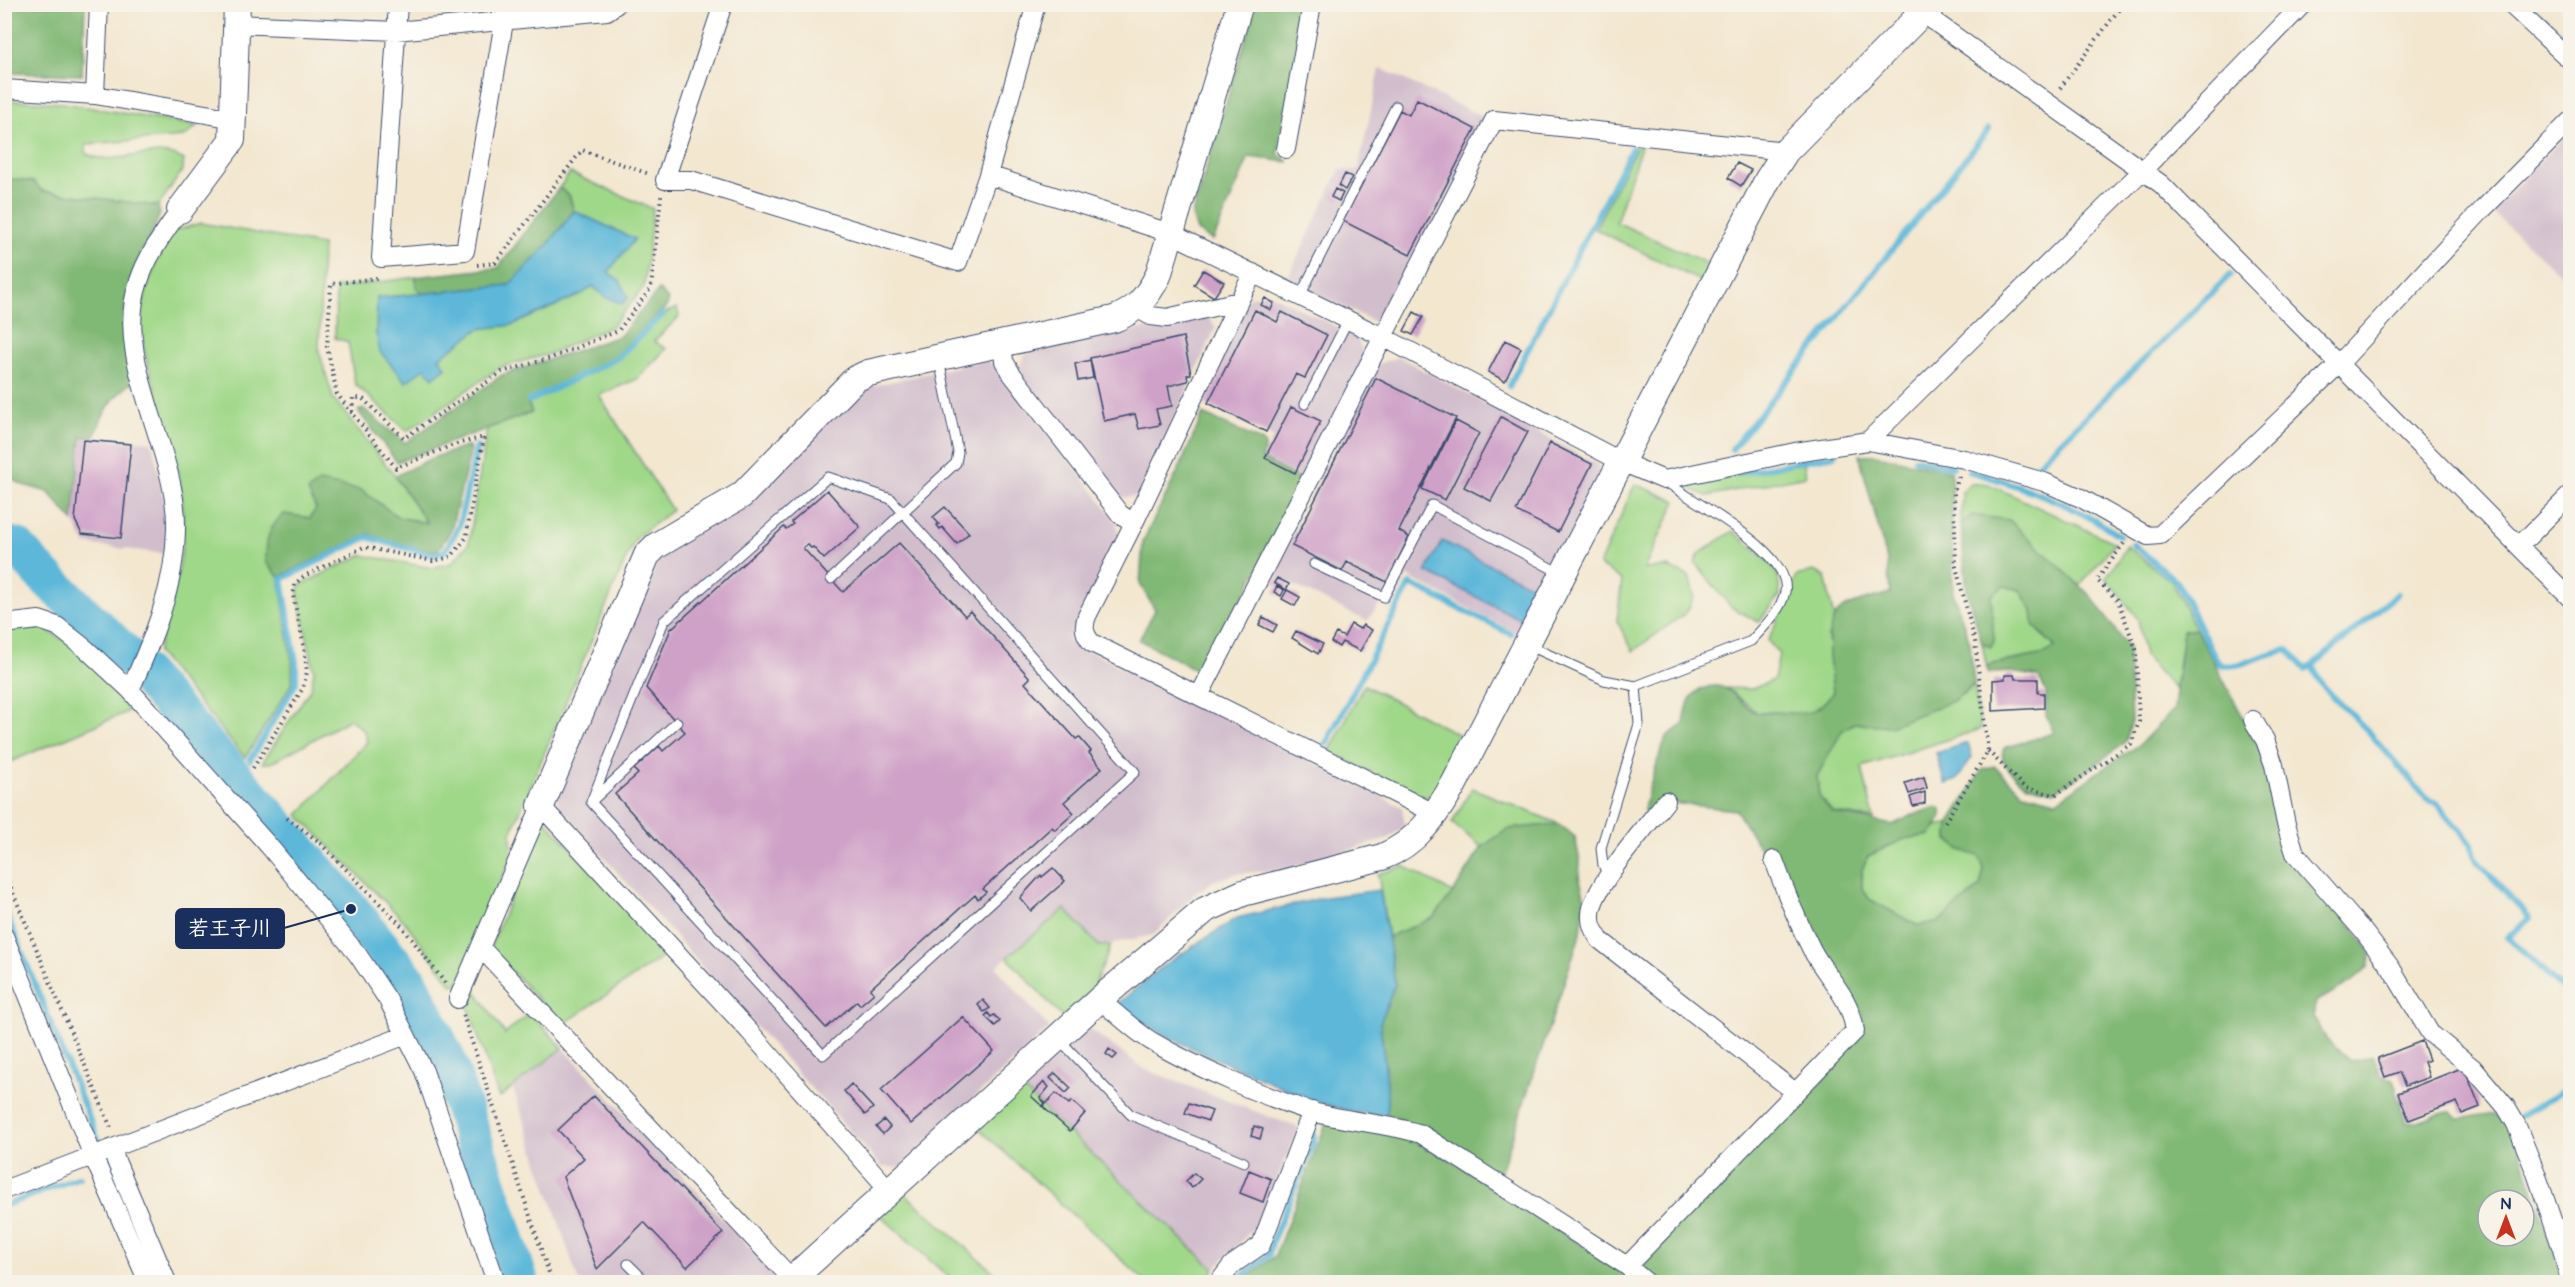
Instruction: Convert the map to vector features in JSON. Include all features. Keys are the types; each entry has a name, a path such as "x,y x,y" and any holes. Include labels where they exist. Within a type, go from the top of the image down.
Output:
{"street":[{"path":"95,95 99,4"},
{"path":"398,4 381,258 465,250 505,13"},
{"path":"130,690 165,603 176,529 172,483 141,380 134,346 133,317 138,283 151,252 232,140 235,119 237,14 396,31 505,13 607,11 617,4"},
{"path":"723,4 665,180 691,180 957,262 988,175 1036,4"},
{"path":"458,999 647,555 656,546 741,495 855,379 868,373 1114,319 1136,308 1150,292 1158,276 1240,4"},
{"path":"1286,149 1312,4"},
{"path":"1868,441 2142,171 2303,4"},
{"path":"2510,4 2571,60"},
{"path":"481,948 790,1281 1099,1000 1168,939 1205,910 1225,900 1399,850 1414,839 1436,814 1528,645 1768,179 1785,151 1922,7 2048,103 2161,184 2571,598"},
{"path":"4,89 95,95 235,119"},
{"path":"1199,696 1385,338 1494,120 1785,151"},
{"path":"988,175 1170,233 1385,338 1622,462 1664,480 1795,452 1868,441 1964,459 2044,482 2148,536 2160,535 2338,365 2482,210 2571,121"},
{"path":"1253,273 1087,616 1084,624 1086,637 1092,644 1436,814"},
{"path":"1136,308 1151,316 1167,318 1239,301"},
{"path":"1002,344 1004,361 1011,373 1120,514 1134,523"},
{"path":"2520,545 2571,495"},
{"path":"4,624 39,621 57,626 86,649 130,690 268,846 358,955 388,1000 424,1071 496,1282"},
{"path":"2253,720 2265,740 2274,765 2286,824 2295,853 2363,931 2391,968 2430,1033 2473,1068 2506,1107 2516,1124 2566,1247 2570,1282"},
{"path":"1666,801 1608,876 1591,912 1592,928 1600,940 1795,1092"},
{"path":"541,806 749,1031 889,1190"},
{"path":"1627,1266 1855,1030 1852,1010 1814,952 1790,905 1774,860"},
{"path":"4,936 93,1156 148,1282"},
{"path":"1099,1000 1152,1041 1194,1063 1312,1111 1352,1121 1388,1124 1421,1134 1627,1266 1646,1282"},
{"path":"4,1190 406,1035"},
{"path":"1219,1282 1232,1265 1261,1245 1312,1111"},
{"path":"115,1148 167,1282"}],"lane":[{"path":"1300,296 1396,106"},
{"path":"1305,404 1348,320"},
{"path":"831,579 956,463 958,452 938,358"},
{"path":"828,477 891,499 1135,772 823,1055 591,802 664,621 828,477"},
{"path":"1528,645 1604,680 1636,686 1751,641 1779,607 1785,592 1783,574 1760,548 1719,516 1664,480"},
{"path":"1314,564 1384,597 1432,505 1564,575"},
{"path":"1608,876 1603,865 1601,849 1639,724 1636,686"},
{"path":"591,802 676,723"},
{"path":"1057,1038 1131,1115 1244,1162"},
{"path":"628,1264 646,1282"}],"path":[{"path":"2048,103 2123,4"},
{"path":"253,768 303,688 305,680 304,647 293,596 295,584 304,576 364,547 433,561 451,557 466,538 484,437 453,445 396,468 352,413 353,398 362,398 404,438 502,372 551,358 618,331 651,288 658,206 665,180"},
{"path":"1945,822 1988,751 1975,642 1956,567 1954,492 1964,459"},
{"path":"1988,751 2025,788 2055,795 2131,744 2139,723 2136,649 2118,601 2097,580 2135,528"},
{"path":"287,818 318,841 400,924 417,949 458,999 552,1282"},
{"path":"4,871 115,1148"}],"shaded area":[{"path":"1380,68 1487,119 1381,325 1287,279 1340,169 1358,171"},
{"path":"2570,130 2570,279 2562,276 2492,212"},
{"path":"1268,293 1357,337 1367,365 1308,481 1263,459 1273,438 1201,402 1248,298"},
{"path":"1206,315 1216,327 1138,496 1117,498 1017,372 1025,354"},
{"path":"1399,357 1598,465 1602,479 1521,635 1407,576 1390,609 1380,604 1367,621 1273,575 1377,364"},
{"path":"985,360 996,366 1117,522 1118,537 1068,640 1402,807 1405,826 1387,839 1289,868 1235,874 1213,881 1195,894 1153,935 1099,946 1065,909 996,967 1049,1028 899,1168 882,1167 559,807 556,794 659,559 860,389"},
{"path":"81,436 152,442 167,514 167,554 85,544 73,521"},
{"path":"1087,1027 1144,1069 1299,1128 1257,1225 1214,1269 1021,1087"},
{"path":"563,1048 776,1276 769,1282 579,1282 513,1088"}],"green space":[{"path":"7,5 85,5 82,75 7,73"},
{"path":"1256,5 1304,5 1278,154 1289,162 1249,157 1213,241 1197,231 1192,215"},
{"path":"4,100 63,103 197,126 184,137 87,144 85,153 108,159 160,153 184,160 182,171 158,206 42,191 34,182 5,178"},
{"path":"1640,140 1643,140 1616,222 1713,266 1704,283 1595,229"},
{"path":"570,173 653,209 644,287 612,326 549,354 501,367 407,431 355,384 348,342 335,338 336,288 416,277 416,287 423,294 377,298 433,377 446,368 439,358 479,328 512,325 582,294 593,286 604,296 620,281 608,272 634,239 574,211 569,195 559,188"},
{"path":"5,178 34,182 42,191 158,206 160,214 135,270 126,299 124,314 126,336 135,381 120,392 109,405 94,437 81,437 73,521 48,492 23,485 5,475"},
{"path":"559,188 569,195 574,211 547,246 509,285 423,294 416,287 416,277 498,268"},
{"path":"201,223 322,245 319,351 333,398 395,476 427,523 398,517 361,490 316,509 310,518 284,514 266,562 279,577 292,662 292,683 245,758 157,652 180,564 182,498 172,446 143,345 141,319 150,279 174,231"},
{"path":"659,290 669,300 667,306 616,356 527,401 532,412 397,462 358,411 364,409 405,443 502,375 620,336"},
{"path":"677,308 679,317 654,341 666,349 637,379 599,395 672,510 637,537 627,556 511,833 512,855 458,984 452,985 405,922 298,815 367,742 364,731 350,719 271,763 262,763 311,688 314,671 298,594 300,585 362,555 432,568 452,563 469,543 487,428 531,413 528,404 618,360 667,312"},
{"path":"1203,414 1263,442 1265,447 1262,459 1305,482 1204,669 1197,670 1139,640 1155,610 1140,584 1143,541"},
{"path":"469,446 470,453 451,530 438,550 392,543 368,534 279,577 266,562 267,541 274,524 284,514 310,518 316,509 308,491 319,482 361,490 398,517 427,523 395,476 432,458"},
{"path":"1859,455 1876,455 1951,471 1953,592 1970,643 1974,684 1953,701 1890,726 1854,723 1842,731 1817,776 1819,796 1832,812 1892,825 1915,814 1937,807 1941,809 1942,816 1931,835 1904,839 1868,856 1862,870 1862,887 1869,899 1916,925 1937,923 1980,887 1984,869 1979,856 1962,851 1948,839 1949,824 1982,770 1994,766 2024,793 2056,801 2140,744 2174,709 2183,631 2196,629 2267,762 2280,827 2371,953 2368,967 2351,982 2316,1002 2313,1017 2327,1040 2351,1061 2373,1056 2382,1077 2393,1080 2397,1087 2396,1093 2406,1122 2417,1122 2451,1112 2459,1119 2485,1114 2496,1116 2508,1126 2515,1135 2533,1188 2476,1188 2476,1248 2536,1248 2536,1198 2564,1282 1655,1282 1638,1264 1699,1205 1725,1186 1749,1151 1863,1025 1863,1014 1736,810 1672,803 1648,812 1644,811 1661,752 1668,737 1684,724 1687,708 1694,695 1712,686 1727,689 1744,705 1758,713 1806,713 1819,707 1833,692 1829,637 1835,617 1841,610 1852,604 1890,593 1887,560"},
{"path":"1804,463 1806,476 1707,496 1684,486"},
{"path":"1635,484 1676,501 1644,569 1668,567 1689,576 1694,596 1687,612 1633,651 1617,621 1622,580 1599,565"},
{"path":"1969,484 1988,484 2115,543 2080,586 2009,520 1961,524 1962,492"},
{"path":"1972,515 2009,520 2091,596 2128,648 2131,724 2126,741 2086,772 2055,791 2027,784 2017,777 2005,763 2002,753 2004,748 2054,733 2046,716 2046,692 2039,677 2012,672 1989,673 1987,669 1989,665 2045,654 2055,647 2034,626 2032,611 2020,590 2004,586 1991,596 1994,641 1991,647 1982,643 1967,592 1961,524"},
{"path":"1733,531 1770,563 1778,575 1780,595 1759,622 1731,607 1695,563 1699,554"},
{"path":"2127,546 2173,583 2196,629 2183,632 2175,689 2144,656 2138,619 2106,578"},
{"path":"1813,571 1825,576 1834,619 1828,637 1833,692 1824,704 1806,715 1758,713 1727,688 1752,689 1774,680 1779,654 1768,641 1797,576"},
{"path":"2004,586 2020,590 2032,611 2034,626 2055,647 2045,654 1989,665 1987,669 1982,643 1991,647 1994,641 1991,596"},
{"path":"42,627 73,646 126,700 127,712 5,764 5,629"},
{"path":"1974,684 1981,729 1862,767 1874,819 1832,812 1819,796 1817,776 1842,730 1854,723 1868,725 1966,693"},
{"path":"1364,685 1467,739 1435,794 1429,797 1420,796 1329,752"},
{"path":"1472,788 1559,824 1508,829 1482,847 1452,823"},
{"path":"543,817 667,954 562,1025 490,948"},
{"path":"1559,824 1575,837 1580,862 1579,876 1585,900 1581,932 1499,1177 1411,1124 1387,1115 1387,1084 1380,1023 1395,984 1388,937 1433,918 1453,893 1482,847 1508,829"},
{"path":"1949,824 1948,840 1962,851 1979,855 1984,869 1980,887 1937,923 1916,925 1869,899 1862,887 1862,870 1868,856 1904,839 1930,835 1938,825"},
{"path":"1404,866 1453,893 1433,918 1388,937 1378,874"},
{"path":"1065,909 1099,946 1111,945 1092,991 1063,1018 1007,957"},
{"path":"474,988 505,1034 530,1013 563,1048 499,1098 467,1003"},
{"path":"1021,1087 1214,1269 1206,1282 1146,1282 977,1127"},
{"path":"1327,1121 1418,1139 1638,1282 1241,1282 1275,1256"},
{"path":"903,1192 1005,1282 954,1282 879,1214"}],"water":[{"path":"574,211 635,239 608,272 620,281 628,297 623,304 604,296 593,286 582,294 512,325 479,329 439,358 446,367 433,378 425,368 406,382 380,352 376,334 377,298 509,285 547,246"},
{"path":"5,537 17,547 4,558"},
{"path":"1442,541 1536,588 1520,619 1426,572"},
{"path":"1968,743 1972,757 1957,780 1945,784 1936,753"},
{"path":"1380,890 1395,984 1380,1023 1387,1084 1387,1115 1350,1111 1315,1101 1180,1042 1116,1005 1167,963 1237,918 1326,897"}],"building":[{"path":"1417,99 1475,129 1410,255 1343,221 1400,110 1409,115"},
{"path":"1737,163 1751,170 1741,186 1728,178"},
{"path":"1345,174 1352,177 1345,190 1339,186"},
{"path":"1335,189 1343,193 1339,201 1331,197"},
{"path":"1203,270 1224,282 1214,297 1194,285"},
{"path":"1265,298 1274,303 1271,310 1261,305"},
{"path":"1255,310 1277,322 1282,312 1327,335 1305,378 1296,374 1266,432 1208,403"},
{"path":"1414,312 1423,317 1413,335 1404,331"},
{"path":"1183,337 1191,374 1187,375 1188,381 1168,386 1172,406 1156,409 1160,425 1139,429 1135,414 1104,421 1090,358"},
{"path":"1505,340 1521,348 1505,381 1488,372"},
{"path":"1090,360 1093,378 1078,381 1075,364"},
{"path":"1376,378 1456,418 1399,531 1409,537 1387,582 1347,562 1342,571 1292,546"},
{"path":"1291,407 1321,421 1295,473 1265,458"},
{"path":"1501,417 1528,432 1491,501 1464,487"},
{"path":"1456,421 1479,433 1445,500 1422,489"},
{"path":"83,440 131,444 121,538 82,534 75,520"},
{"path":"1550,443 1592,464 1558,532 1516,511"},
{"path":"827,490 860,527 824,559 813,547 807,544 803,548 843,592 899,543 965,616 970,611 1030,678 1025,683 1076,739 1079,737 1102,768 1064,802 1074,813 1055,830 1052,827 983,889 986,892 978,899 975,895 870,989 874,993 860,1005 857,1001 826,1028 615,794 638,774 634,769 659,746 663,751 685,732 646,688 671,629 784,527 786,529 793,524 791,522"},
{"path":"945,507 969,533 957,544 942,527 940,529 933,517"},
{"path":"1277,578 1289,584 1286,590 1274,583"},
{"path":"1277,586 1284,590 1281,596 1274,592"},
{"path":"1287,590 1300,597 1295,606 1282,599"},
{"path":"1263,617 1277,625 1273,632 1259,625"},
{"path":"1351,624 1360,629 1363,625 1372,630 1360,651 1342,642 1339,647 1331,642 1336,633 1344,637"},
{"path":"1296,631 1323,644 1318,654 1292,638"},
{"path":"2005,675 2014,675 2015,679 2038,679 2038,693 2044,693 2044,708 1993,711 1993,680 2005,679"},
{"path":"1924,777 1927,788 1909,794 1905,783"},
{"path":"1925,792 1925,803 1913,806 1910,797"},
{"path":"1053,868 1065,881 1031,911 1020,898 1041,875 1042,877"},
{"path":"983,1000 990,1008 984,1012 978,1005"},
{"path":"988,1013 1000,1021 995,1026 985,1016"},
{"path":"963,1017 994,1051 911,1124 881,1090"},
{"path":"2422,1041 2429,1060 2424,1062 2429,1077 2405,1086 2399,1072 2385,1077 2378,1058"},
{"path":"1109,1049 1117,1055 1113,1059 1106,1054"},
{"path":"2464,1067 2480,1107 2462,1114 2457,1102 2409,1120 2398,1093"},
{"path":"1055,1073 1071,1088 1066,1093 1050,1078"},
{"path":"1044,1082 1049,1087 1040,1098 1045,1103 1042,1106 1031,1096"},
{"path":"851,1084 873,1108 865,1115 844,1091"},
{"path":"1056,1093 1069,1104 1072,1101 1085,1113 1070,1131 1043,1107"},
{"path":"594,1096 723,1233 687,1267 644,1222 597,1269 563,1177 584,1158 558,1130"},
{"path":"1189,1103 1212,1111 1208,1121 1185,1113"},
{"path":"884,1120 890,1127 883,1134 876,1127"},
{"path":"1254,1126 1263,1129 1260,1139 1251,1136"},
{"path":"1249,1170 1271,1179 1263,1202 1240,1193"},
{"path":"1194,1173 1201,1179 1192,1188 1186,1181"}],"waterway":[{"path":"2527,4 2570,44"},
{"path":"1732,449 1989,129"},
{"path":"1509,386 1632,148"},
{"path":"2038,464 2230,275"},
{"path":"529,401 617,358 663,314"},
{"path":"250,760 296,683 296,663 282,579 367,537 433,555 445,551 459,526 477,446"},
{"path":"1733,474 1835,455"},
{"path":"1915,459 1953,467"},
{"path":"1969,471 2047,497 2082,513 2119,535"},
{"path":"4,544 17,547 127,655 351,909 410,983 448,1062 520,1282"},
{"path":"2133,544 2178,583 2220,665 2237,665 2271,653 2288,650 2305,669 2312,666 2397,594"},
{"path":"1326,744 1410,584 1511,634"},
{"path":"2312,666 2322,685 2369,732 2428,800 2435,802 2471,843 2477,861 2530,918 2508,937 2570,996"},
{"path":"4,908 100,1145"},
{"path":"2520,1116 2570,1087"},
{"path":"1234,1282 1269,1255 1273,1239 1314,1142 1313,1130"},
{"path":"107,1165 124,1206"},
{"path":"4,1206 80,1177"}],"place":[{"name":"若王子川","path":"351,909"}]}
